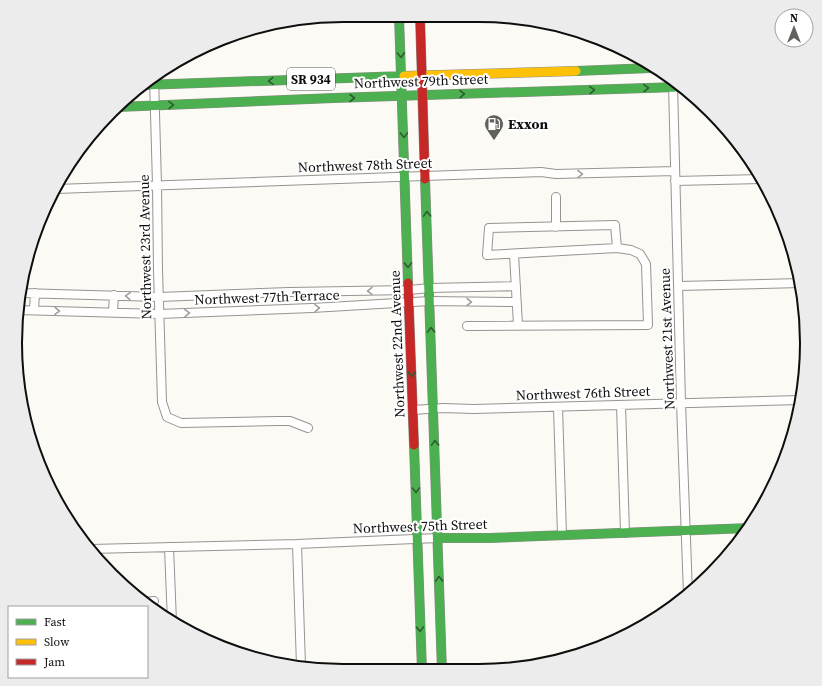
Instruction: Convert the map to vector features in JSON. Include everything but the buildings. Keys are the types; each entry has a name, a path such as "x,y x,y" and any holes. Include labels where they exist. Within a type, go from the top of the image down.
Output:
{"main road":[{"name":"Northwest 22nd Avenue","path":"399,22 422,664"},
{"path":"420,22 442,664"},
{"name":"Northwest 79th Street","path":"126,107 423,96 646,69"},
{"name":"Northwest 79th Street","path":"158,81 283,86 422,75 534,82 671,86"},
{"path":"232,102 261,98 283,86"},
{"name":"Northwest 75th Street","path":"438,538 741,528"}],"street":[{"name":"Northwest 23rd Avenue","path":"154,84 162,402 167,417 181,423 290,421 308,428"},
{"name":"Northwest 21st Avenue","path":"675,89 675,181 688,587"},
{"name":"Northwest 78th Street","path":"61,189 541,172 556,174 675,171"},
{"path":"675,181 755,179"},
{"path":"556,197 556,227"},
{"path":"467,326 648,325 646,264 640,254 631,250 617,248 487,255 489,228 615,225 617,248"},
{"path":"514,254 518,326"},
{"path":"678,286 794,283"},
{"name":"Northwest 77th Terrace","path":"26,293 159,297 516,286"},
{"path":"34,293 34,310"},
{"path":"113,312 114,296"},
{"name":"Northwest 77th Terrace","path":"24,310 159,314 430,302 516,302"},
{"name":"Northwest 76th Street","path":"413,410 434,408 474,409 795,400"},
{"path":"621,405 625,533"},
{"path":"558,407 562,535"},
{"name":"Northwest 75th Street","path":"97,549 297,544 438,538"},
{"path":"297,544 301,661"},
{"path":"169,547 172,614"}],"traffic: fast":[{"path":"399,22 408,283"},
{"path":"576,71 645,68"},
{"path":"153,85 404,76"},
{"path":"126,107 334,98 673,87"},
{"path":"425,179 442,664"},
{"path":"414,445 422,664"},
{"path":"438,538 489,538 741,528"}],"traffic: slow":[{"path":"404,76 576,71"}],"traffic: jam":[{"path":"420,22 425,179"},
{"path":"408,283 414,445"}],"place":[{"name":"Exxon","path":"494,141"}]}
